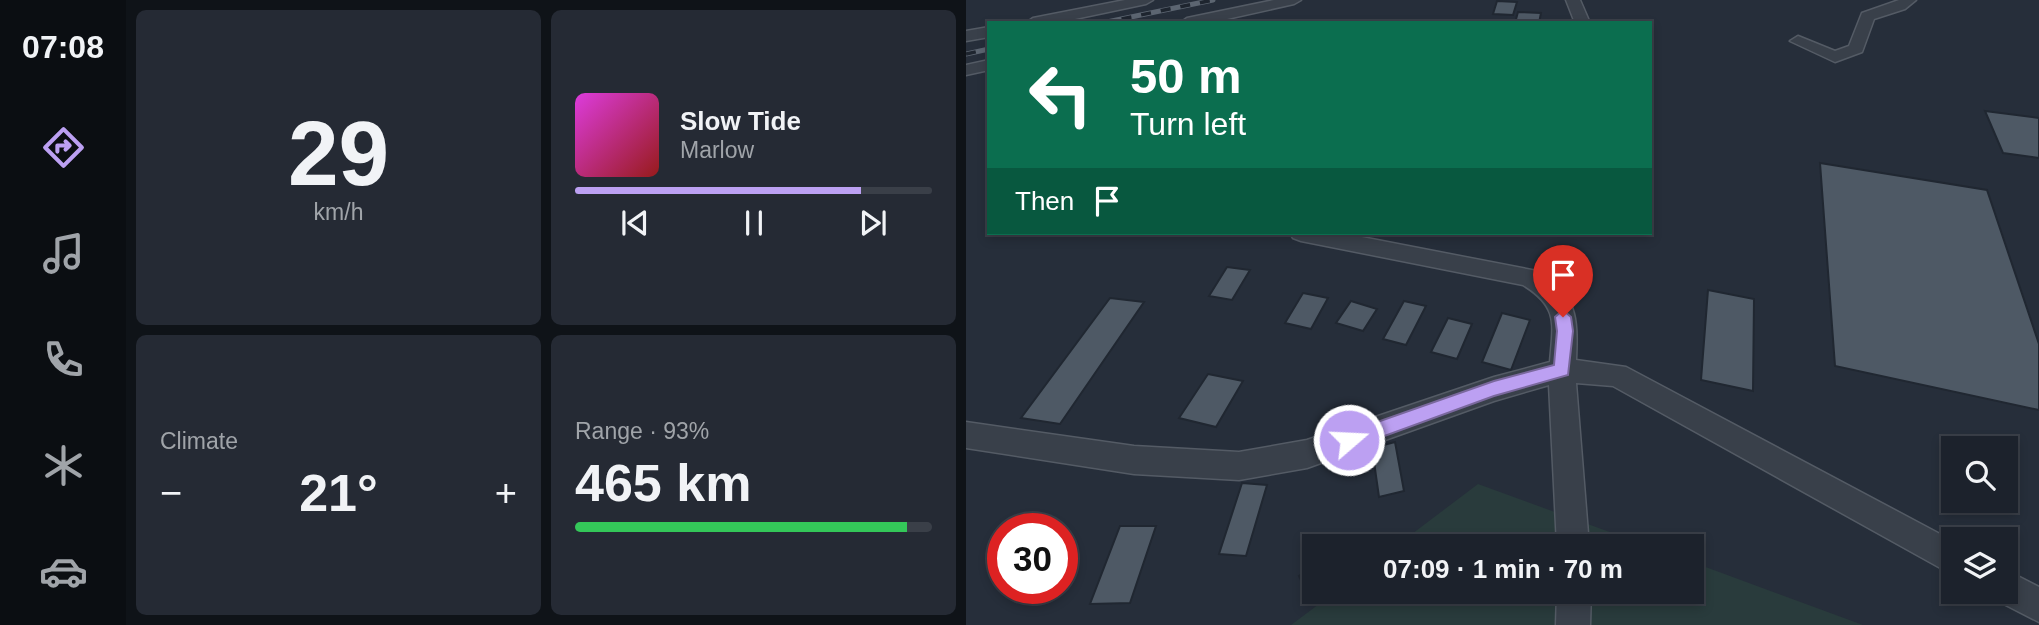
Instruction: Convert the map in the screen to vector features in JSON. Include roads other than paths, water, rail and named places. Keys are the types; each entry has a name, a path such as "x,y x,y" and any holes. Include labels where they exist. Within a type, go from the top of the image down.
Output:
{"street":[{"path":"1053,21 1146,0"},
{"path":"1196,21 1294,0"},
{"path":"1573,0 1582,21"},
{"path":"1798,41 1835,57 1856,50 1867,16 1900,6 1909,0"},
{"path":"966,36 987,32"},
{"path":"966,70 987,65"},
{"path":"1311,235 1528,277 1547,288 1560,302 1565,331 1562,370 1572,534"},
{"path":"966,435 1133,460 1239,466 1307,454 1494,389 1562,370 1617,375 1941,552"},
{"path":"2018,594 2039,605"},
{"path":"1573,625 1574,604"}],"railway":[{"path":"1112,21 1213,0"},
{"path":"966,54 987,49"}]}
